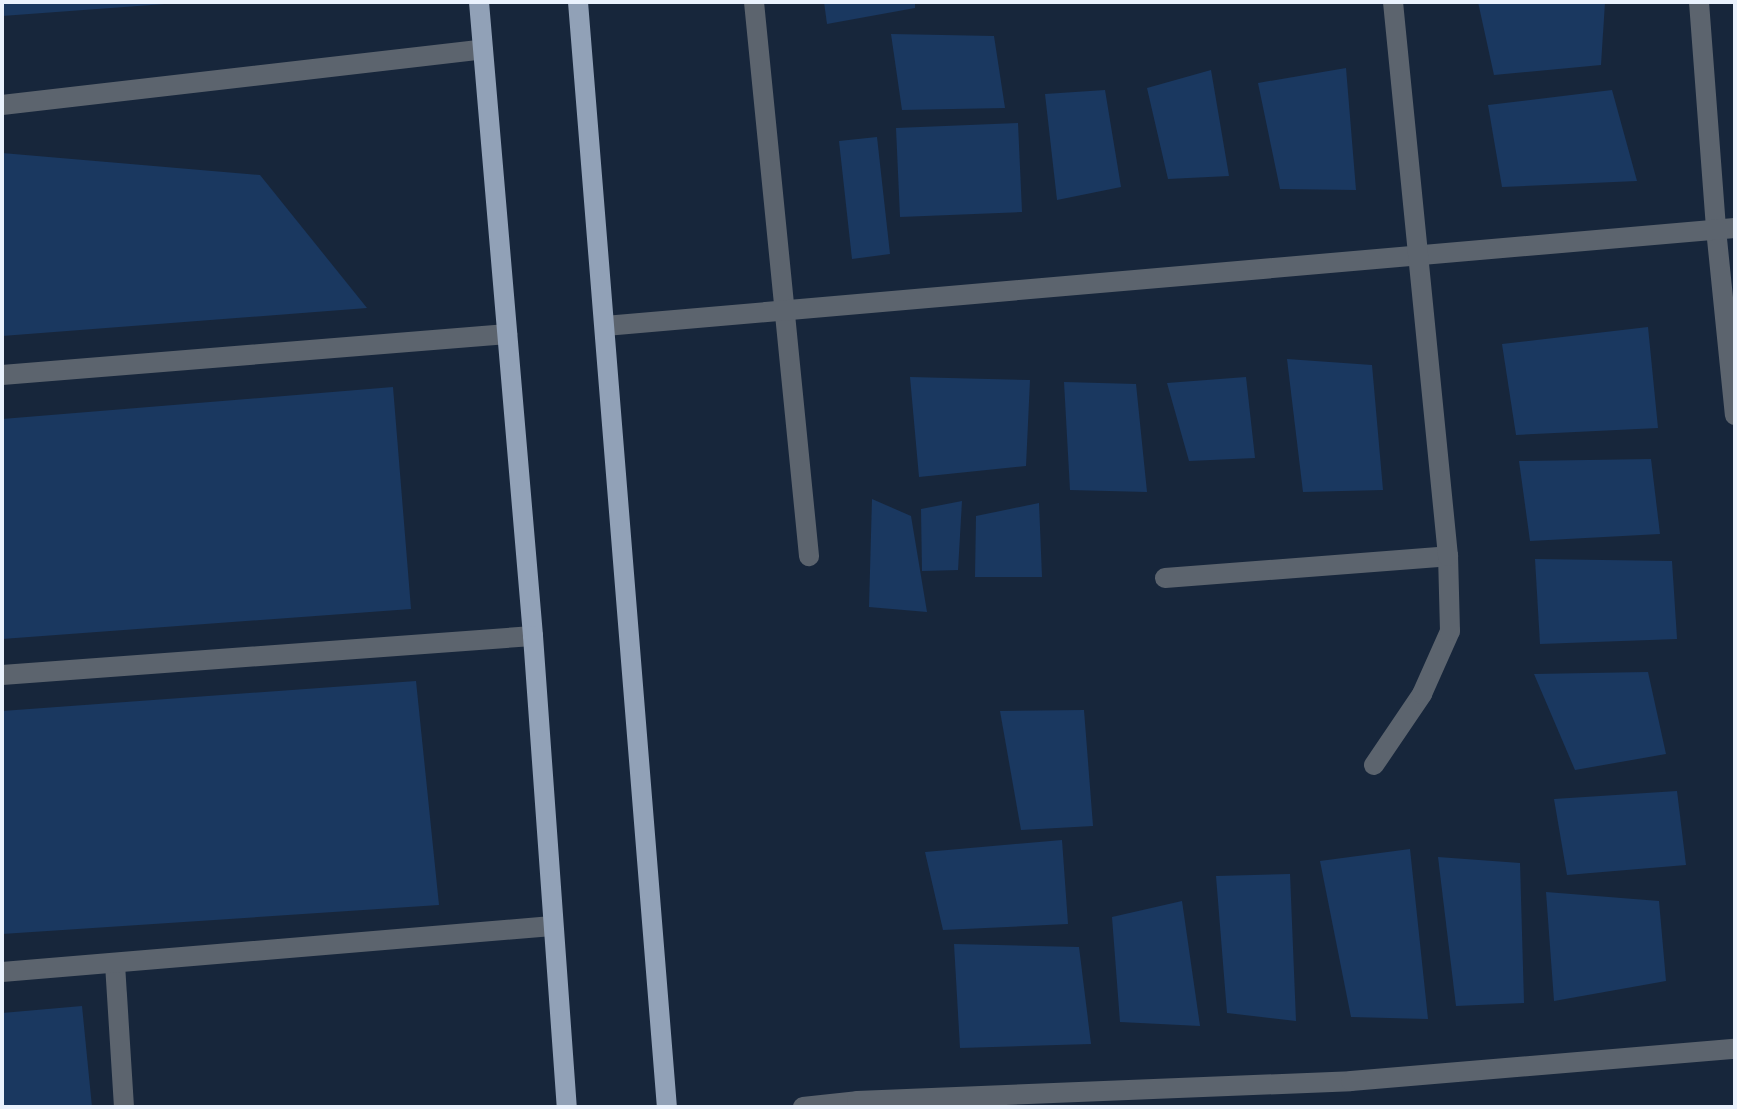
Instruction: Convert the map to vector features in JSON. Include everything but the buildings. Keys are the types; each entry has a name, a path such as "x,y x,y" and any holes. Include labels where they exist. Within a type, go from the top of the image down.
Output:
{"main road":[{"path":"479,2 533,636 567,1107"},
{"path":"578,2 667,1107"}],"street":[{"path":"754,2 782,312 809,556"},
{"path":"1374,765 1422,694 1450,631 1448,556 1416,258 1393,2"},
{"path":"1699,2 1725,228 1735,415"},
{"path":"2,105 483,49"},
{"path":"605,326 1416,258 1725,228"},
{"path":"2,375 507,334"},
{"path":"1165,578 1448,556"},
{"path":"2,675 533,636"},
{"path":"2,972 552,926"},
{"path":"115,964 124,1107"},
{"path":"803,1107 1351,1081 1735,1049"}]}
